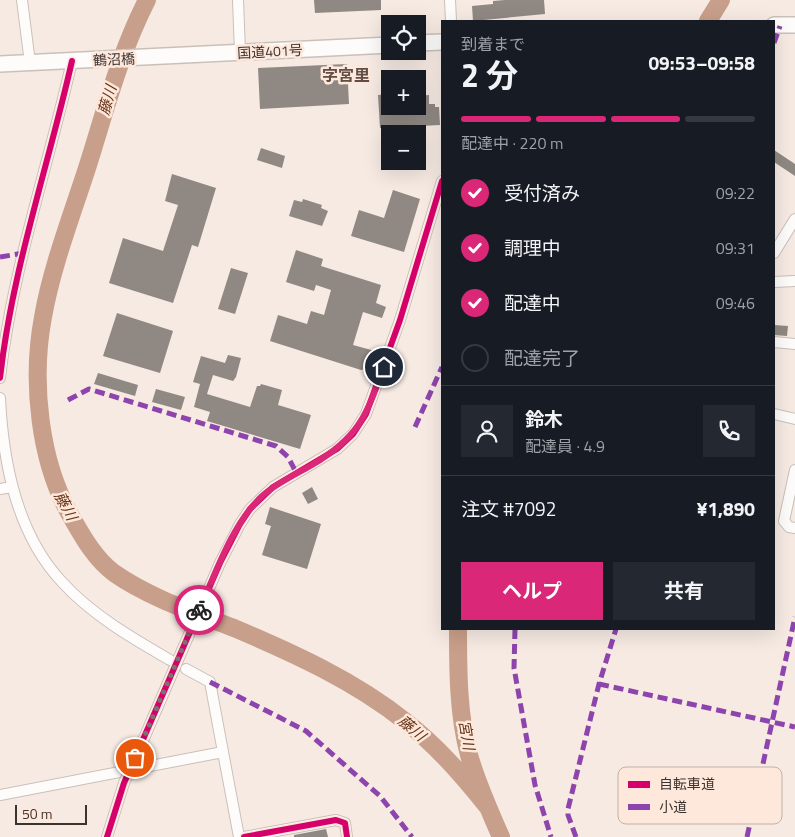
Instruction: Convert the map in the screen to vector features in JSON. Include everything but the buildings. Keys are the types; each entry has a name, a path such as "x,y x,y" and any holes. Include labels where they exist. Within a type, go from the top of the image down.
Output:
{"highway":[{"path":"775,25 795,25"},
{"path":"426,43 441,42"},
{"name":"国道401号","path":"150,57 381,45"},
{"name":"鶴沼橋","path":"75,61 150,57"},
{"path":"0,64 75,61"}],"street":[{"path":"22,0 30,62"},
{"path":"238,0 240,52"},
{"path":"450,0 451,20"},
{"path":"0,378 4,338 29,228 75,61"},
{"path":"107,837 124,783 174,658 240,524 250,509 273,487 338,449 353,434 366,414 400,320 441,184"},
{"path":"775,251 795,219"},
{"path":"775,282 795,281"},
{"path":"775,342 795,344"},
{"path":"0,398 4,449 12,487 21,514 37,546 61,581 87,605 115,626 174,658"},
{"path":"775,414 795,419"},
{"path":"795,470 784,521 789,527 795,528"},
{"path":"0,490 12,487"},
{"path":"186,669 210,682 239,837"},
{"path":"0,795 223,752"},
{"path":"244,837 278,834 336,820 345,823 347,837"}],"waterway":[{"name":"藤川","path":"147,0 137,20 114,81 57,260 43,317 39,342 38,394 45,447 61,496 90,547 114,573 157,597 279,647 323,669 366,694 406,722 439,751 487,806"},
{"name":"宮川","path":"709,20 721,0"},
{"name":"宮川","path":"458,630 459,692 465,740 476,776 501,837"}],"marked path":[{"path":"775,40 780,26"},
{"path":"0,257 24,253"},
{"path":"415,427 441,369"},
{"path":"68,400 89,389 276,446 288,457 297,474"},
{"path":"762,767 795,617"},
{"path":"515,630 514,668 535,785 551,837"},
{"path":"576,837 568,815 568,809 599,684 616,630"},
{"path":"210,682 306,731 380,796 412,837"},
{"path":"599,684 795,727"},
{"path":"747,837 750,824"}],"cycle path":[{"path":"0,378 13,298 22,258 72,61"},
{"path":"107,837 124,783 220,563 240,524 250,509 273,487 337,449 353,434 366,414 400,320 441,184"},
{"path":"244,837 336,820 345,823 347,837"}],"way so far":[{"path":"135,758 199,610"}],"district":[{"name":"字宮里","path":"346,75"}],"route":[{"path":"199,610 220,563 250,509 273,487 338,449 353,434 366,414 384,367"}]}
